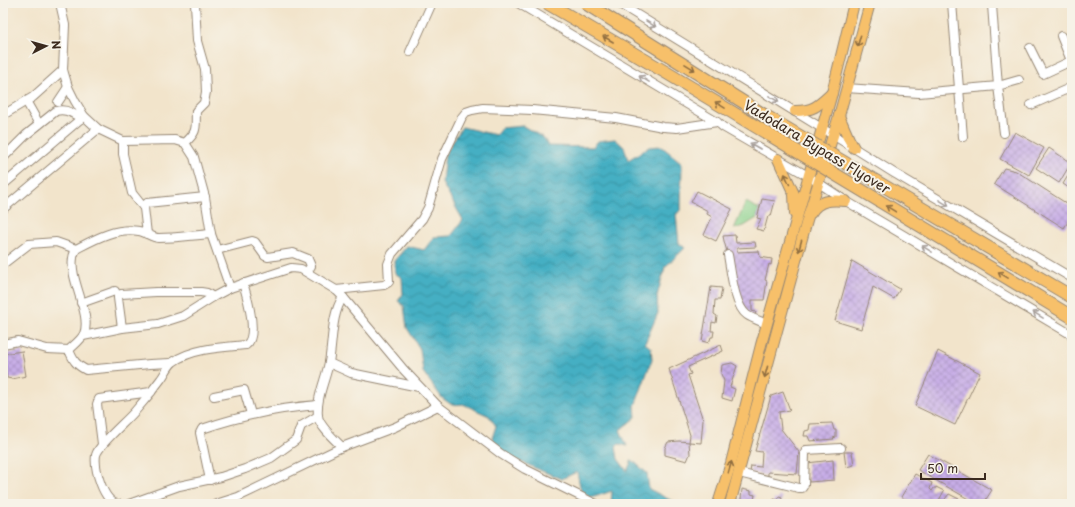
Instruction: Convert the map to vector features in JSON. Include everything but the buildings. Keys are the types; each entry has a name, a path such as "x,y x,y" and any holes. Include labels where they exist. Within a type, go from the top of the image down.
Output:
{"highway":[{"name":"Vadodara Bypass Flyover","path":"547,3 667,73 1072,317"},
{"name":"Vadodara Bypass Flyover","path":"585,3 764,115 1072,297"}],"main road":[{"path":"718,504 731,463 767,324 832,93 854,3"},
{"path":"730,504 807,220 839,116 870,3"},
{"path":"795,111 813,109 832,93"},
{"path":"839,116 854,148"},
{"path":"778,159 794,194 794,228"},
{"path":"807,220 814,208 819,204 831,200 846,201"}],"street":[{"path":"60,3 65,25 63,70 68,87 83,118"},
{"path":"185,142 193,135 195,131 196,111 204,103 206,92 205,69 197,41 196,3"},
{"path":"410,52 432,3"},
{"path":"518,3 723,127 808,176 846,201 1072,335"},
{"path":"618,3 900,177 1072,278"},
{"path":"952,3 963,137"},
{"path":"992,5 998,86 1004,133"},
{"path":"1030,48 1043,74 1072,62 1060,36"},
{"path":"3,115 26,102 63,70"},
{"path":"846,88 919,93 998,86 1019,80"},
{"path":"58,102 68,87"},
{"path":"1031,105 1072,87"},
{"path":"26,102 39,124"},
{"path":"336,290 384,285 388,282 389,260 392,254 422,219 428,208 442,159 462,117 466,112 483,108 532,110 616,118 663,127 677,128 717,122"},
{"path":"3,158 39,124 56,111 60,110 68,110 83,118 98,129 123,141 175,140 185,142 194,157 205,197 211,234 230,288"},
{"path":"3,185 83,118"},
{"path":"3,209 98,129"},
{"path":"123,141 123,154 132,193 144,208 147,234"},
{"path":"144,208 144,205 147,203 205,197"},
{"path":"3,344 18,341 47,349 69,350 83,336 86,327 74,275 72,259 76,249 109,233 140,231 158,238 211,234"},
{"path":"217,250 252,241 265,256 268,257 293,253 308,259 311,266 307,272"},
{"path":"3,264 28,244 56,242 76,249"},
{"path":"728,255 735,293 741,309 746,314 767,324"},
{"path":"83,336 122,328 158,324 183,316 230,288 291,268 301,269 336,290 404,370 438,406 501,454 525,469 596,504"},
{"path":"118,504 115,504 107,496 100,481 96,455 102,444 137,410 171,363 182,356 250,342 250,309 243,283"},
{"path":"81,303 115,291"},
{"path":"122,328 118,295 156,292 201,292 213,297"},
{"path":"342,447 320,423 318,416 318,405 329,363 337,311 343,297"},
{"path":"69,350 73,360 79,367 86,370 171,363"},
{"path":"329,363 351,373 419,387"},
{"path":"214,396 244,390 251,414"},
{"path":"102,444 97,404 98,400 151,392"},
{"path":"210,480 200,430 251,414 297,406 318,405"},
{"path":"216,504 238,497 342,447 395,427 438,406"},
{"path":"130,504 141,502 158,492 210,480 245,469 271,458 296,440 301,426 318,416"},
{"path":"739,472 802,488 804,486 806,450 841,448"}],"green space":[{"path":"746,202 759,209 757,218 744,226 734,229"}],"water":[{"path":"523,126 544,138 548,146 593,147 598,141 615,139 624,147 628,160 649,147 661,146 682,163 681,209 676,215 679,243 685,248 665,267 657,296 658,313 645,343 651,348 652,359 635,406 636,417 620,430 627,446 619,444 616,447 618,459 627,471 632,460 647,473 649,489 678,504 611,504 612,491 591,498 581,491 577,472 561,479 507,456 492,438 496,426 489,416 463,404 452,405 442,398 423,372 420,349 407,328 404,306 398,301 403,294 402,278 395,273 394,261 407,246 424,250 434,237 451,236 463,220 442,183 445,154 462,127 496,135 501,128"}]}
